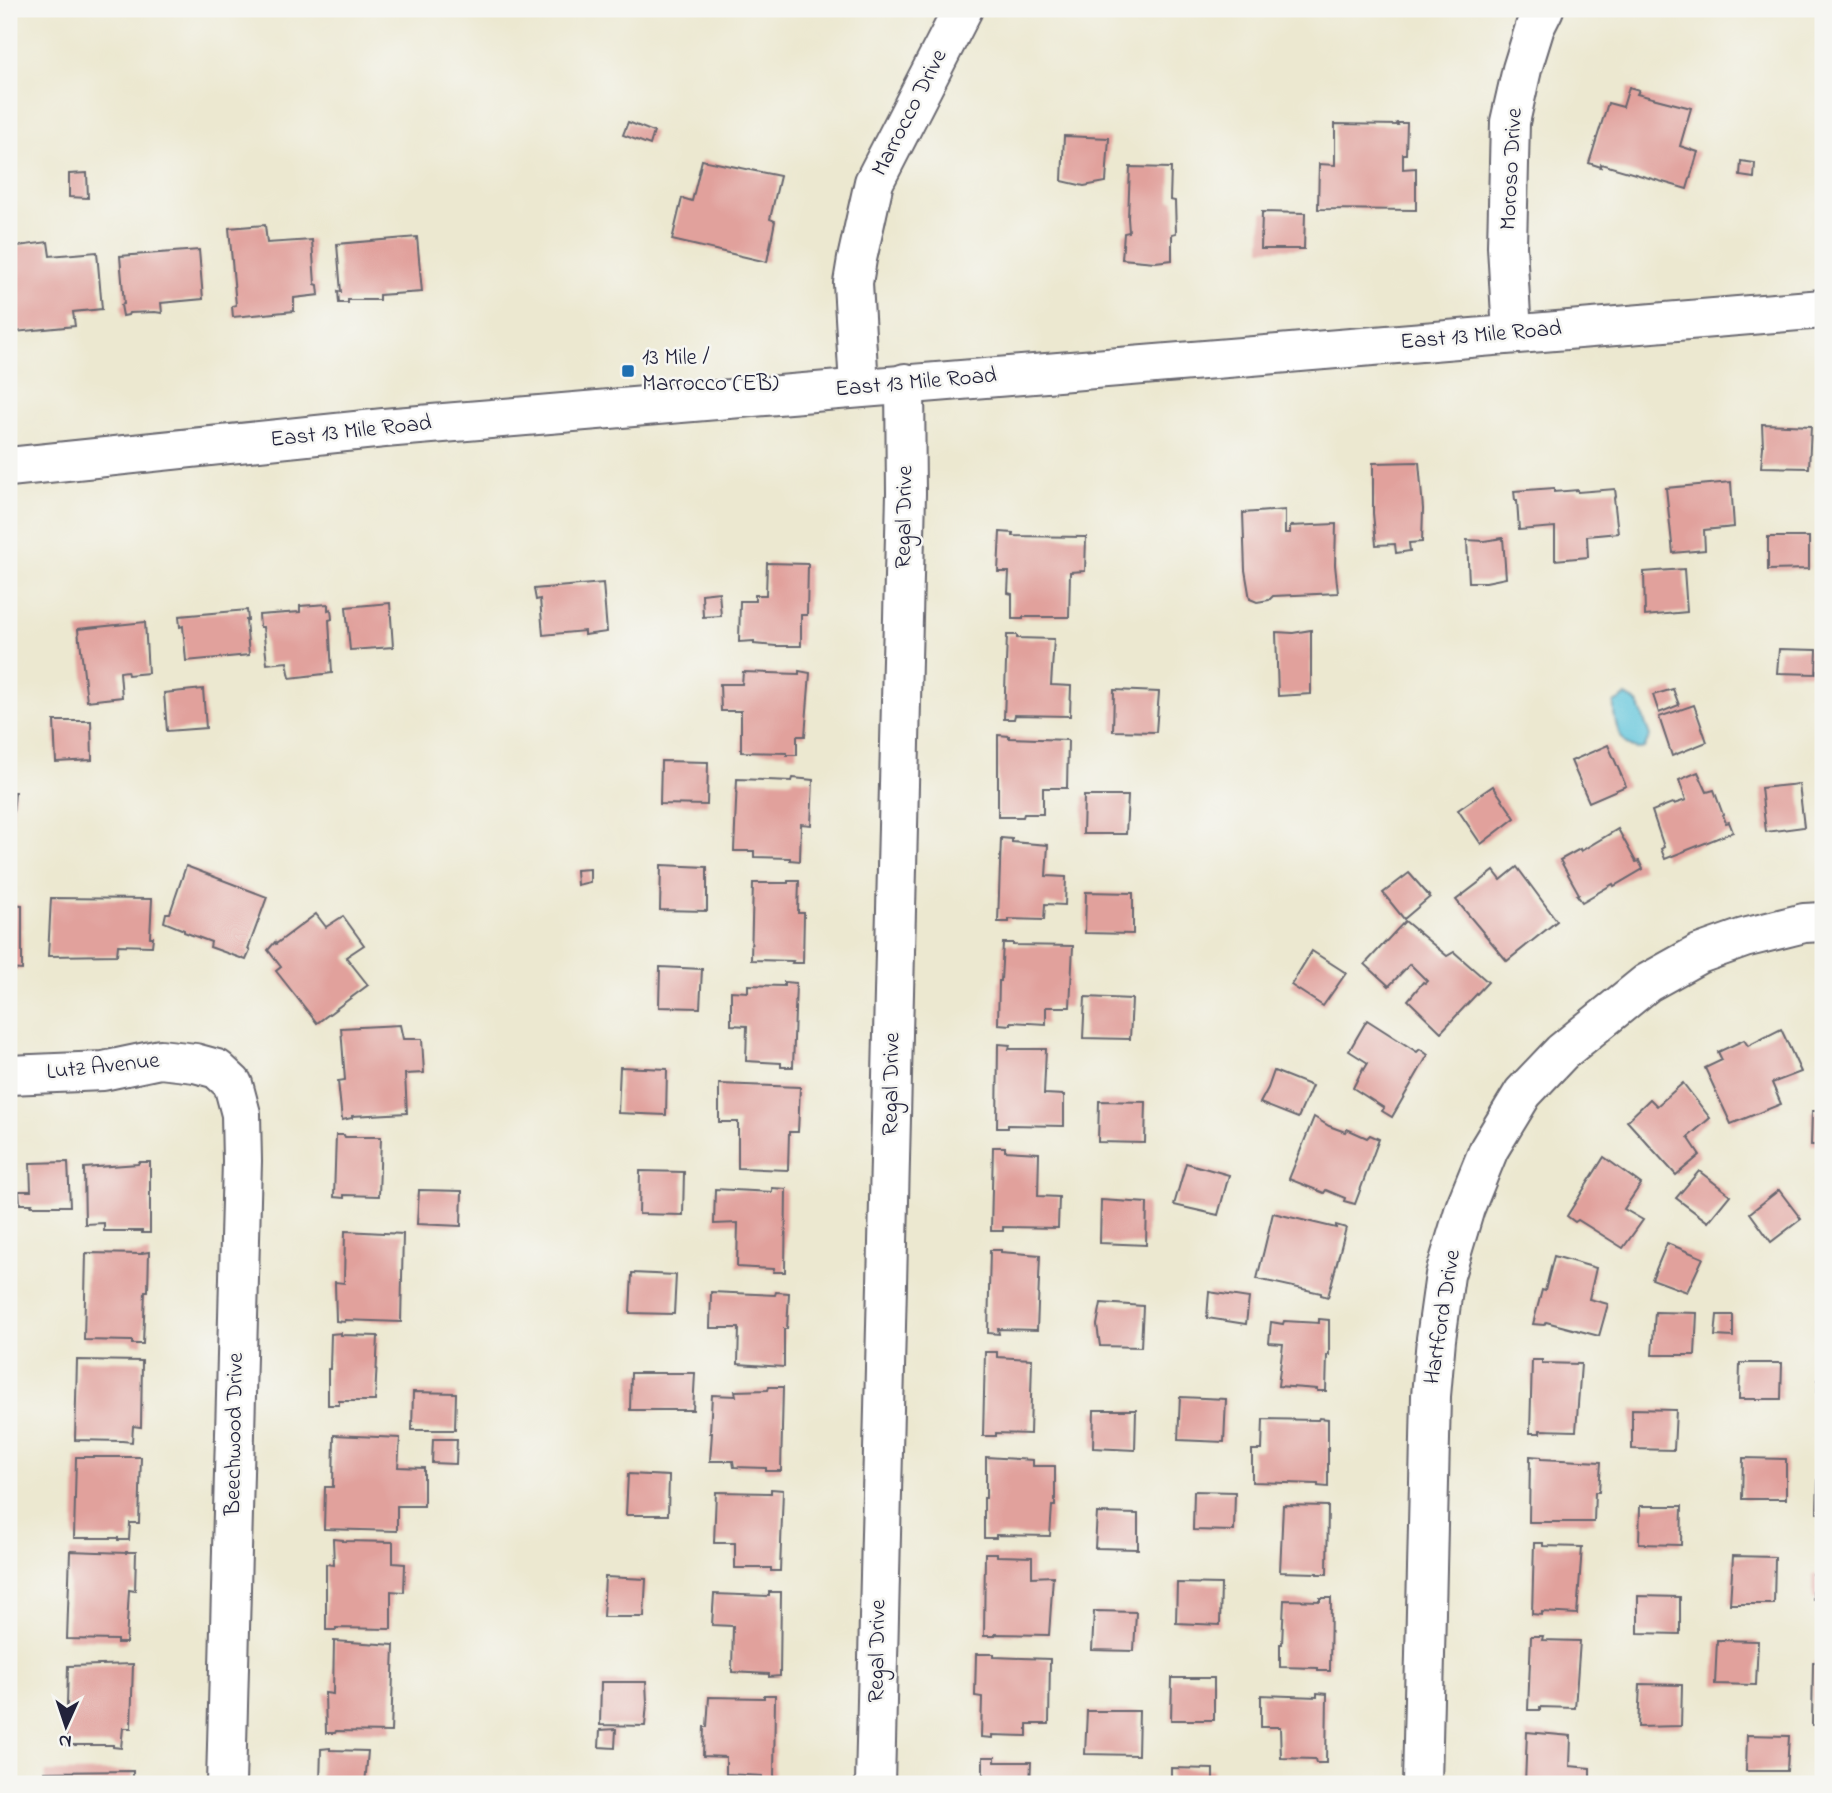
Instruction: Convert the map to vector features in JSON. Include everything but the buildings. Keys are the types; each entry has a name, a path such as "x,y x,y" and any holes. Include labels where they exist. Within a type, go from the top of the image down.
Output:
{"street":[{"name":"Marrocco Drive","path":"859,387 853,283 873,182 963,9"},
{"name":"Moroso Drive","path":"1512,334 1507,246 1510,122 1522,69 1535,27 1544,9"},
{"name":"East 13 Mile Road","path":"9,467 384,428 1823,309"},
{"name":"Regal Drive","path":"875,1784 906,493 905,383"},
{"name":"Hartford Drive","path":"1422,1784 1431,1396 1436,1339 1445,1275 1465,1208 1489,1149 1523,1093 1562,1052 1647,983 1699,954 1744,938 1804,923 1823,922"},
{"name":"Lutz Avenue","path":"9,1075 103,1072 160,1059 195,1063 217,1069 233,1084"},
{"name":"Beechwood Drive","path":"226,1784 242,1161 241,1114 233,1084"}],"water":[{"path":"1626,696 1638,703 1650,736 1644,748 1636,749 1630,746 1624,741 1617,727 1614,703"}],"place":[{"name":"13 Mile / Marrocco (EB)","path":"628,371"}]}
